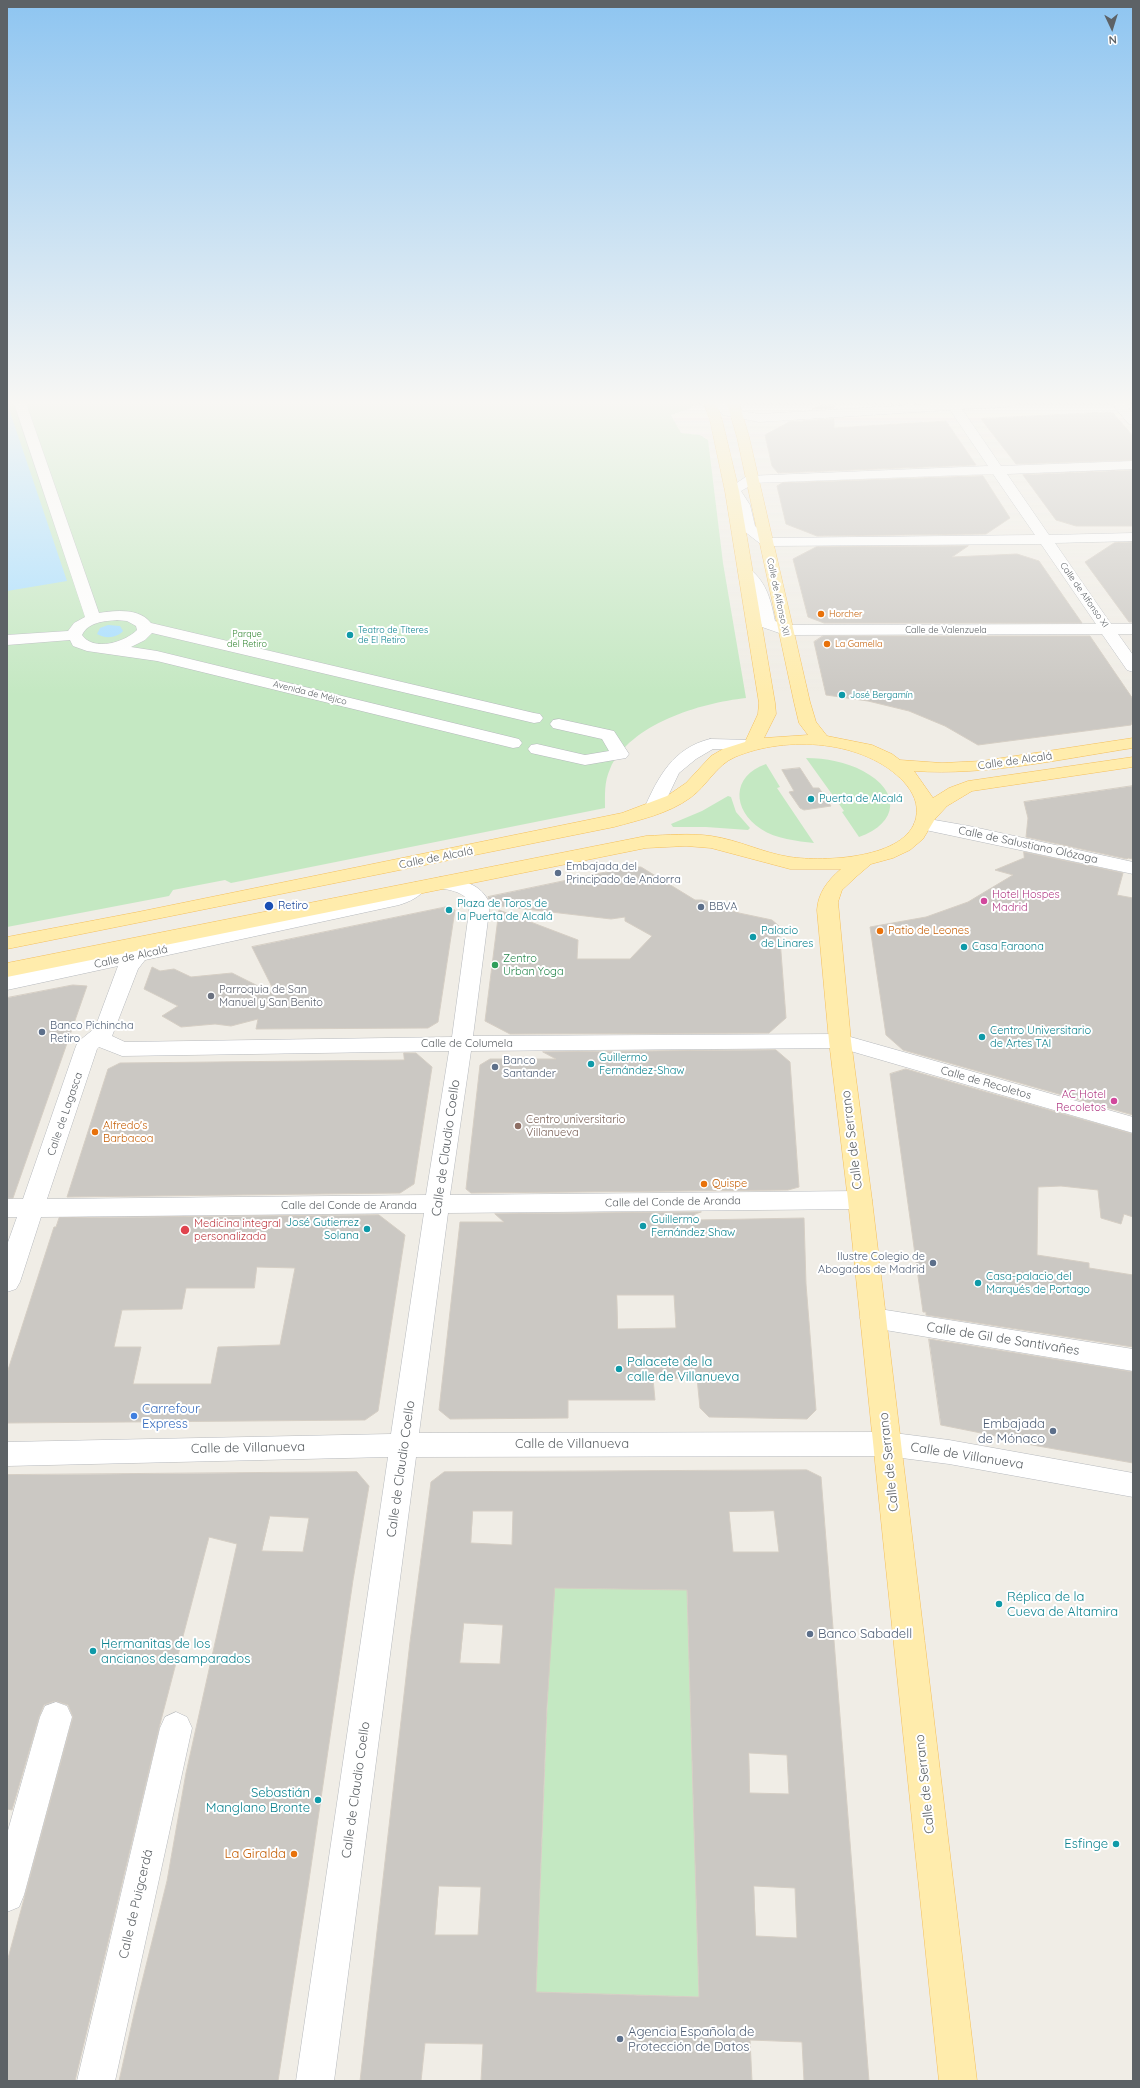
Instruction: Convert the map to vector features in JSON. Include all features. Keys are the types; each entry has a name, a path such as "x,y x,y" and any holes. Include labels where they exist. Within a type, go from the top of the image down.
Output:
{"main road":[{"path":"734,500 767,703 767,714 752,745"},
{"name":"Calle de Alfonso XII","path":"757,500 785,630 808,723 821,740"},
{"name":"Calle de Alcalá","path":"7,943 174,911 607,823 653,809 681,796 692,786 710,765 728,754 752,745 777,740 821,740 859,748 896,765 942,768 982,766 1133,744"},
{"name":"Calle de Alcalá","path":"7,970 646,842 710,841 731,845 756,854 795,863 831,865 866,860 885,854 902,846 916,834 924,820 939,801 949,794 968,786 1133,762"},
{"path":"896,765 924,795 926,805 924,820"},
{"name":"Calle de Serrano","path":"866,860 840,880 826,902 840,1041 860,1200 958,2081"},
{"name":"Calle de Alcalá","path":"7,951 124,928 155,919 174,911"}],"street":[{"path":"53,500 93,619"},
{"path":"742,500 750,528 767,542 1045,540 1062,538 1133,537"},
{"name":"Calle de Alfonso XI","path":"1018,500 1133,667"},
{"path":"745,572 752,577 759,588 768,624 785,630"},
{"path":"7,640 74,635 79,626 93,619 108,616 123,616 140,621 144,626 145,631 138,640 123,646 105,648"},
{"path":"144,626 534,718"},
{"name":"Calle de Valenzuela","path":"785,630 1133,629"},
{"name":"Avenida de Méjico","path":"74,635 76,640 87,646 157,656 513,743"},
{"path":"537,749 585,760 620,754 608,736 558,724"},
{"path":"653,809 664,783 672,770 690,755 710,744 752,745"},
{"name":"Calle de Salustiano Olózaga","path":"924,820 969,832 1133,868"},
{"name":"Calle de Alcalá","path":"7,983 392,901 428,886"},
{"name":"Calle de Claudio Coello","path":"315,2081 462,1044 480,904 475,894 468,889 428,886"},
{"name":"Calle de Lagasca","path":"7,1282 88,1046 105,1031 128,967 138,955"},
{"name":"Calle de Columela","path":"97,1038 122,1049 462,1044 840,1041"},
{"name":"Calle de Recoletos","path":"840,1041 1133,1125"},
{"name":"Calle del Conde de Aranda","path":"7,1208 438,1206 860,1200"},
{"name":"Calle de Gil de Santivañes","path":"873,1318 1133,1360"},
{"name":"Calle de Villanueva","path":"7,1454 405,1445 886,1444 949,1452 1133,1485"},
{"path":"7,1894 56,1717"},
{"name":"Calle de Puigcerdá","path":"96,2081 176,1728"}],"green space":[{"name":"Parque del Retiro","path":"7,500 715,500 723,563 746,698 708,705 668,718 633,740 620,753 610,769 606,784 605,808 231,883 225,880 173,890 169,896 7,927"},
{"path":"806,758 843,763 863,771 875,779 884,788 889,797 890,806 888,815 882,824 859,837 842,812 844,811"},
{"path":"766,764 780,787 777,788 814,843 787,839 773,835 761,829 751,821 745,813 741,803 741,785 746,777 755,769"},
{"path":"728,796 731,797 736,812 750,828 748,830 706,827 673,827 671,824 702,811"},
{"path":"552,1587 687,1590 699,1997 536,1992"}],"water":[{"path":"7,500 40,500 67,581 7,591"},
{"path":"108,625 120,626 123,631 118,635 111,637 104,637 97,634 100,628"}],"building":[{"path":"780,500 999,500 1010,518 986,534 817,536 786,524"},
{"path":"1042,500 1133,500 1133,526 1076,526 1056,520"},
{"path":"1133,542 1133,622 1129,622 1085,562 1114,543"},
{"path":"968,546 952,557 1017,554 1039,561 1082,623 824,623 808,617 793,559 816,547"},
{"path":"823,636 1090,636 1133,699 1133,718 1131,725 978,745 945,726 909,711 868,701 826,695 814,642"},
{"name":"Puerta de Alcalá","path":"800,768 813,788 819,788 831,806 804,810 800,808 789,792 794,791 782,770"},
{"path":"1133,786 1133,859 1127,859 1026,837 1028,818 1024,802"},
{"path":"1024,852 1123,873 1117,895 1133,898 1133,1115 903,1050 886,1035 870,927 926,917 968,902 1013,875 995,870 1024,858"},
{"path":"630,867 641,867 695,900 702,900 739,913 772,920 779,926 786,1018 769,1033 510,1034 485,1021 499,910 578,940 577,959 630,959 652,936 625,921 625,917 611,919 491,905 488,897"},
{"path":"446,907 455,910 438,1022 428,1028 256,1029 258,1019 231,1026 215,1024 181,1027 162,1016 178,1006 144,989 152,967 160,971 174,969 191,977 232,973 276,995 252,947"},
{"path":"73,985 87,986 13,1198 7,1198 7,998"},
{"path":"776,1050 790,1062 799,1187 788,1190 471,1193 466,1189 480,1065 490,1059 556,1059 543,1052"},
{"path":"404,1053 416,1053 432,1067 414,1184 400,1193 67,1197 108,1069 120,1063 404,1060"},
{"path":"906,1069 1133,1134 1133,1217 1124,1214 1121,1224 1101,1218 1098,1190 1061,1186 1038,1187 1037,1255 1089,1263 1089,1268 1133,1275 1133,1347 926,1315 926,1312 923,1312 890,1074"},
{"path":"701,1212 695,1214 696,1220 804,1218 806,1284 816,1410 807,1419 709,1417 700,1408 697,1378 653,1379 655,1400 568,1400 568,1418 450,1419 439,1410 460,1222 504,1222 495,1214","holes":["617,1295 674,1295 676,1328 618,1329"]},
{"path":"379,1215 405,1235 378,1411 365,1420 7,1423 7,1373 54,1227 56,1227 59,1218","holes":["257,1267 295,1268 280,1345 218,1347 211,1384 133,1384 141,1347 114,1347 122,1310 182,1309 186,1288 254,1288"]},
{"path":"929,1339 1133,1372 1133,1463 1010,1441 1011,1439 941,1425"},
{"path":"807,1470 821,1477 869,2081 804,2081 802,2042 750,2040 752,2081 481,2081 483,2044 425,2043 421,2081 360,2081 410,1642 431,1482 444,1472","holes":["473,1511 513,1511 512,1545 471,1543","774,1511 779,1552 733,1552 729,1512","555,1588 687,1590 699,1997 536,1992 547,1706","464,1623 503,1625 500,1664 460,1663","749,1753 787,1755 789,1794 750,1793","439,1886 481,1887 478,1935 435,1935","754,1886 795,1888 797,1938 756,1936"]},
{"path":"357,1472 369,1486 353,1580 278,2081 119,2081 167,1881 186,1773 237,1544 209,1537 159,1728 75,2081 7,2081 7,1962 73,1717 68,1705 55,1701 44,1705 39,1717 12,1810 7,1809 7,1475","holes":["270,1516 309,1518 303,1552 262,1551"]}],"place":[{"name":"Horcher","path":"821,614"},
{"name":"Teatro de Títeres de El Retiro","path":"350,635"},
{"name":"La Gamella","path":"827,644"},
{"name":"José Bergamín","path":"842,695"},
{"name":"Puerta de Alcalá","path":"811,799"},
{"name":"Embajada del Principado de Andorra","path":"558,873"},
{"name":"Hotel Hospes Madrid","path":"984,901"},
{"name":"Retiro","path":"269,906"},
{"name":"BBVA","path":"701,907"},
{"name":"Plaza de Toros de la Puerta de Alcalá","path":"449,910"},
{"name":"Patio de Leones","path":"880,931"},
{"name":"Palacio de Linares","path":"753,937"},
{"name":"Casa Faraona","path":"964,947"},
{"name":"Zentro Urban Yoga","path":"495,965"},
{"name":"Parroquia de San Manuel y San Benito","path":"211,996"},
{"name":"Banco Pichincha Retiro","path":"42,1032"},
{"name":"Centro Universitario de Artes TAI","path":"982,1037"},
{"name":"Guillermo Fernández-Shaw","path":"591,1064"},
{"name":"Banco Santander","path":"495,1067"},
{"name":"AC Hotel Recoletos","path":"1114,1101"},
{"name":"Centro universitario Villanueva","path":"518,1126"},
{"name":"Alfredo's Barbacoa","path":"95,1132"},
{"name":"Quispe","path":"704,1184"},
{"name":"Guillermo Fernández Shaw","path":"643,1226"},
{"name":"José Gutierrez Solana","path":"367,1229"},
{"name":"Medicina integral personalizada","path":"185,1230"},
{"name":"Ilustre Colegio de Abogados de Madrid","path":"933,1263"},
{"name":"Casa-palacio del Marqués de Portago","path":"978,1283"},
{"name":"Palacete de la calle de Villanueva","path":"619,1369"},
{"name":"Carrefour Express","path":"134,1416"},
{"name":"Embajada de Mónaco","path":"1053,1431"},
{"name":"Réplica de la Cueva de Altamira","path":"999,1604"},
{"name":"Banco Sabadell","path":"810,1634"},
{"name":"Hermanitas de los ancianos desamparados","path":"93,1651"},
{"name":"Sebastián Manglano Bronte","path":"318,1800"},
{"name":"Esfinge","path":"1116,1844"},
{"name":"La Giralda","path":"294,1854"},
{"name":"Agencia Española de Protección de Datos","path":"620,2039"}]}
